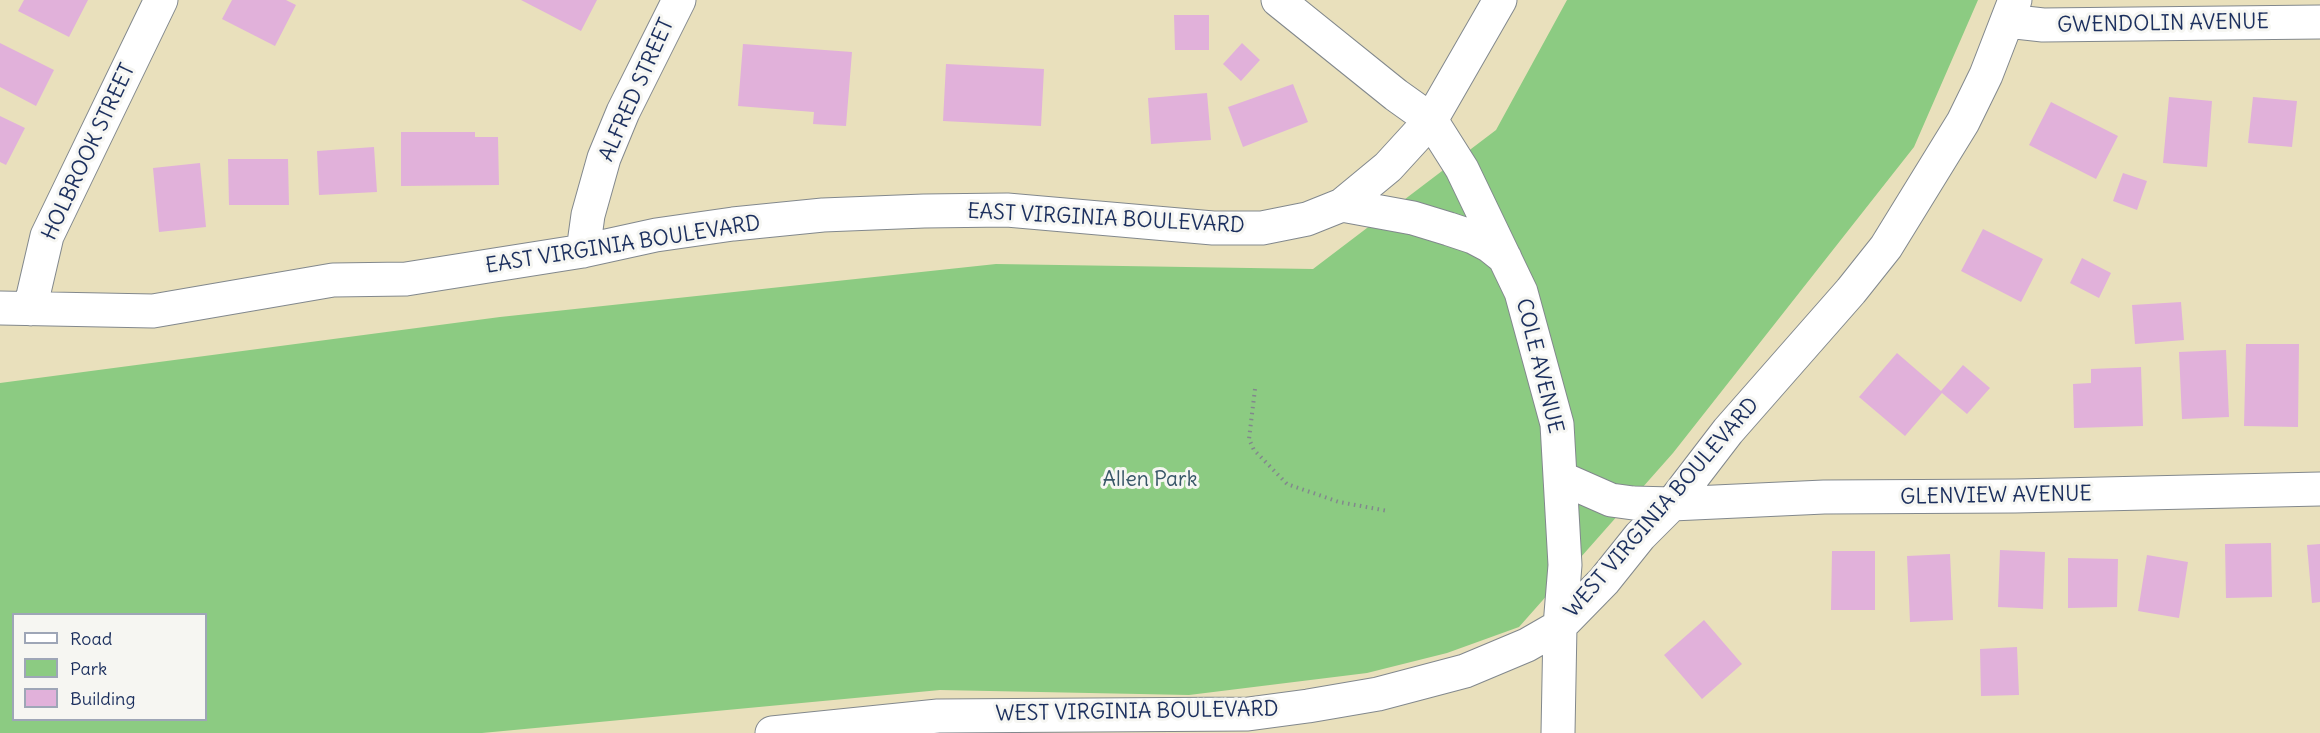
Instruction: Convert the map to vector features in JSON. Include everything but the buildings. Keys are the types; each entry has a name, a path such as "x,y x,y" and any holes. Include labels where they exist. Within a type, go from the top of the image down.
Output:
{"street":[{"name":"HOLBROOK STREET","path":"15,308 47,236 161,0"},
{"name":"ALFRED STREET","path":"583,251 588,215 604,158 623,112 679,0"},
{"path":"1278,0 1431,120"},
{"name":"EAST VIRGINIA BOULEVARD","path":"15,308 153,311 333,280 406,279 583,251 656,235 823,215 1007,210 1212,228 1262,228 1307,219 1342,205 1388,167 1431,120 1500,0"},
{"name":"GWENDOLIN AVENUE","path":"2011,11 2043,25 2320,22"},
{"name":"WEST VIRGINIA BOULEVARD","path":"772,733 938,716 1097,723 1248,714 1378,694 1465,672 1527,645 1560,626 1604,581 1640,536 1672,504 1728,432 1886,248 1963,122 1986,75 2011,11"},
{"name":"COLE AVENUE","path":"1431,120 1462,170 1521,292 1557,424 1564,565 1560,626 1558,733"},
{"path":"1342,205 1413,218 1449,229 1473,237 1490,246 1505,258"},
{"path":"1561,478 1611,500 1672,504"},
{"name":"GLENVIEW AVENUE","path":"1672,504 1824,497 2027,496 2320,489"}],"path":[{"path":"1255,389 1249,440 1254,450 1287,484 1339,502 1388,511"}],"green space":[{"name":"Allen Park","path":"1567,0 1978,0 1914,147 1673,453 1519,627 1447,653 1367,673 1189,695 940,690 482,733 0,733 0,383 500,317 996,264 1313,269 1496,130"}]}
